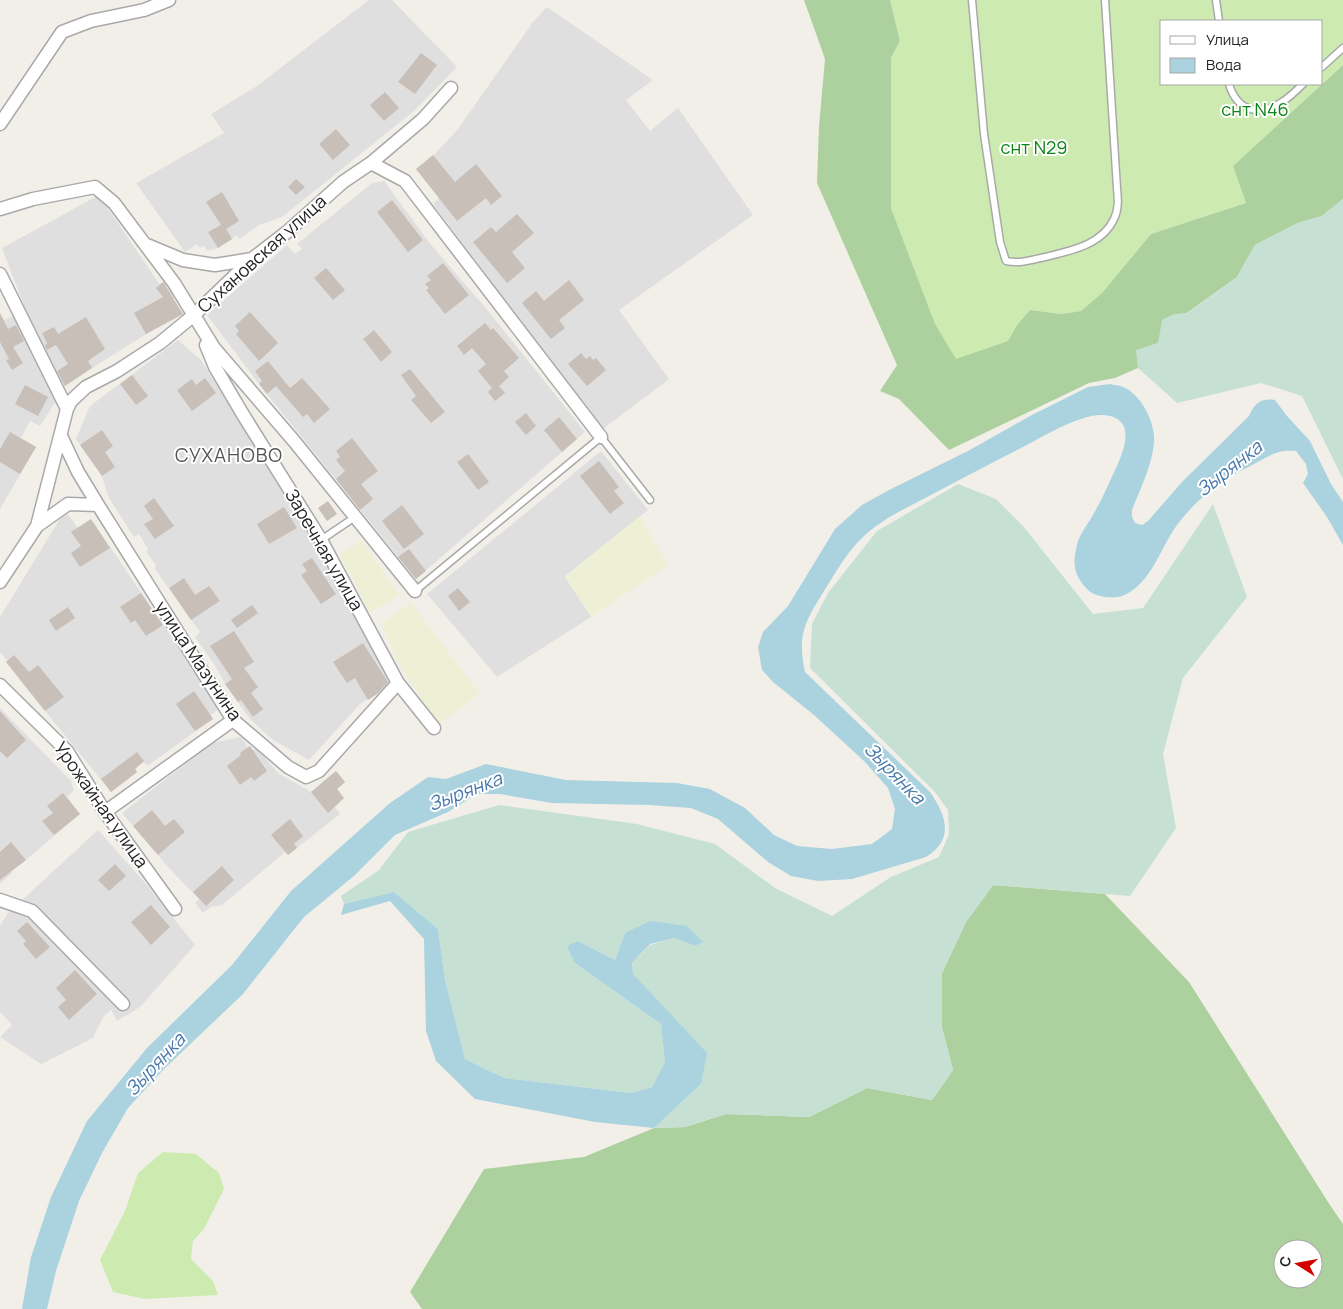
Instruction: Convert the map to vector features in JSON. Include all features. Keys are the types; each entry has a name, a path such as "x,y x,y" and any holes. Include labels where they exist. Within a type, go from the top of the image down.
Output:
{"street":[{"path":"0,124 62,32 91,21 144,10 169,0"},
{"name":"Сухановская улица","path":"0,582 37,526 67,409 71,401 86,387 117,371 160,343 194,315 252,258 287,232 343,182 371,164 423,119 450,88"},
{"path":"371,164 405,181 601,437"},
{"name":"Заречная улица","path":"0,209 33,199 95,187 114,203 174,283 214,348 294,441 415,591"},
{"path":"146,245 183,260 215,264 252,258"},
{"path":"0,274 67,409"},
{"name":"Заречная улица","path":"194,315 215,368 321,540 398,683 434,728"},
{"name":"улица Мазунина","path":"61,436 78,472 233,720 288,766 306,777 319,771 398,683"},
{"path":"37,526 68,504 98,505"},
{"name":"Урожайная улица","path":"0,685 67,751 105,812 175,909"},
{"path":"105,812 233,720"},
{"path":"0,900 32,911 123,1004"}],"lane":[{"path":"972,0 984,134 1000,242 1006,261 1016,264 1074,250 1102,236 1114,219 1118,207 1105,0"},
{"path":"1216,0 1219,20"},
{"path":"1323,66 1343,48"},
{"path":"1230,85 1236,101 1246,108 1254,110 1281,103 1303,85"},
{"path":"415,591 601,437 650,500"},
{"path":"321,540 355,517"}],"shaded area":[{"path":"369,0 392,0 457,67 414,111 282,217 259,225 240,239 236,235 218,248 207,251 204,246 200,248 197,244 185,252 136,183 224,133 211,114 257,86"},
{"path":"547,7 653,80 626,100 650,131 678,108 753,215 619,310 669,379 603,429 433,204 439,198 416,169 434,155 458,129 533,22"},
{"path":"384,181 432,246 485,307 585,432 416,579 259,384 207,315 287,245 295,254 302,249 297,244 372,183"},
{"path":"99,195 160,285 166,280 178,294 173,299 183,314 146,334 64,386 26,311 2,248"},
{"path":"13,316 56,401 40,426 30,421 21,438 36,447 0,509 0,318 2,317 4,320"},
{"path":"178,340 201,360 321,552 374,647 390,686 360,704 309,760 273,740 250,719 195,637 200,632 155,569 156,565 146,552 148,549 139,534 134,537 109,498 102,476 76,439 90,406"},
{"path":"601,451 648,510 565,576 591,617 497,677 427,594"},
{"path":"67,513 78,528 91,519 220,708 211,715 213,719 147,766 144,762 135,768 137,772 111,792 20,680 19,676 0,652 0,617 61,517"},
{"path":"0,708 71,781 74,790 67,797 80,814 20,865 17,862 9,870 12,873 0,884"},
{"path":"241,737 248,747 250,746 253,750 256,747 278,773 311,792 336,771 345,782 337,789 344,798 335,807 340,814 288,855 285,852 222,905 211,907 203,913 195,903 199,899 169,868 122,813 212,743"},
{"path":"98,830 146,884 195,945 140,1007 117,1021 111,1010 103,1017 93,1038 41,1064 0,1037 12,1025 0,1012 0,926 8,913"}],"green space":[{"path":"804,0 890,0 900,41 891,58 891,208 935,324 956,359 1008,341 1017,325 1030,310 1062,314 1081,311 1102,293 1151,234 1246,203 1233,166 1343,65 1343,199 1322,216 1298,223 1255,245 1237,277 1187,313 1172,315 1158,343 1137,351 1138,368 1115,378 1089,383 949,450 899,399 880,391 897,365 817,183 819,126 825,59"},
{"name":"снт N29","path":"890,0 1343,0 1343,65 1323,83 1323,20 1160,20 1160,85 1321,85 1233,166 1246,203 1151,234 1102,293 1081,311 1062,314 1030,310 1017,325 1008,341 956,360 935,325 891,208 891,58 900,41"},
{"path":"1343,199 1343,479 1302,396 1261,383 1177,403 1138,368 1136,350 1158,343 1162,320 1172,315 1188,313 1237,277 1255,245 1298,223 1322,216"},
{"path":"958,484 996,499 1023,526 1093,614 1143,608 1213,504 1247,597 1183,678 1163,754 1176,828 1130,896 993,885 966,922 942,973 942,1028 953,1070 932,1100 867,1088 809,1117 726,1114 685,1127 654,1128 701,1084 647,990 633,974 632,963 650,945 675,938 695,946 702,942 686,926 625,933 615,960 578,941 575,963 661,1024 665,1062 652,1087 631,1093 504,1078 465,1059 445,980 438,929 394,892 344,904 341,896 379,870 408,832 499,805 637,824 715,844 775,888 832,916 891,877 939,857 949,834 948,810 935,792 810,668 812,624 828,593 877,531"},
{"path":"640,516 668,565 591,617 565,577"},
{"path":"361,540 399,595 370,613 340,554"},
{"path":"411,603 480,694 438,724 401,668 381,623"},
{"path":"993,885 1105,894 1189,982 1343,1224 1343,1309 422,1309 410,1292 484,1169 584,1157 654,1128 685,1127 726,1114 809,1117 867,1088 932,1100 953,1070 942,1028 942,973 966,922"},
{"path":"163,1152 196,1154 219,1173 224,1189 204,1229 193,1241 191,1259 213,1281 218,1295 145,1299 113,1292 100,1260 125,1211 138,1173"}],"water":[{"name":"Зырянка","path":"1110,384 1123,387 1137,397 1147,411 1153,428 1154,443 1151,460 1132,510 1132,517 1135,523 1142,525 1148,521 1182,482 1249,416 1259,402 1275,400 1310,441 1331,484 1343,502 1343,545 1327,517 1303,483 1308,474 1306,464 1296,451 1284,451 1269,456 1232,476 1202,497 1177,525 1148,575 1132,591 1122,596 1114,597 1099,596 1091,592 1083,585 1077,575 1075,552 1078,541 1118,463 1125,442 1123,424 1116,418 1104,415 1094,415 1072,422 893,515 867,533 836,571 817,602 804,629 802,638 803,659 805,672 930,792 940,809 945,826 944,835 935,850 926,857 852,879 818,881 791,876 768,862 718,819 691,808 552,803 500,794 477,794 448,812 395,835 354,876 304,917 243,994 164,1069 128,1108 102,1153 79,1201 56,1271 47,1309 22,1309 31,1257 51,1197 87,1121 147,1048 232,965 291,891 390,803 428,777 446,779 486,764 566,780 677,783 710,789 745,808 774,835 797,846 832,849 872,844 892,829 895,809 888,788 864,761 814,715 773,682 762,670 758,647 763,632 788,606 835,529 862,505 1088,387"},
{"path":"394,892 438,929 445,980 465,1059 504,1078 631,1093 652,1087 665,1062 661,1024 575,963 567,946 578,941 615,960 625,933 650,921 687,926 703,942 695,946 675,938 650,944 632,963 633,974 707,1053 701,1084 654,1128 595,1122 475,1099 436,1061 426,1031 424,939 390,901 341,915 344,904"}],"building":[{"path":"421,53 437,65 415,94 398,82"},
{"path":"385,92 399,108 384,121 370,105"},
{"path":"336,129 350,145 333,160 319,144"},
{"path":"433,155 455,182 476,164 502,196 491,205 486,198 457,221 416,169"},
{"path":"296,179 305,187 296,195 288,187"},
{"path":"222,192 239,221 226,229 232,239 218,248 208,232 221,225 206,202"},
{"path":"392,200 423,240 408,252 377,212"},
{"path":"517,214 534,233 512,252 525,268 507,283 473,242 491,227 496,232"},
{"path":"443,263 469,295 445,314 426,290 429,288 425,284 431,280 427,276"},
{"path":"326,268 345,290 333,300 314,278"},
{"path":"569,280 584,300 559,320 565,328 551,339 522,303 536,291 544,301"},
{"path":"163,282 183,314 146,334 134,313 163,297 156,288"},
{"path":"250,312 278,343 259,361 236,334 239,331 235,326"},
{"path":"0,313 8,329 16,325 24,341 13,347 23,363 12,370 6,360 9,359 0,342"},
{"path":"86,317 105,349 88,361 92,368 65,386 57,371 68,364 56,345 47,350 45,346 47,343 42,333 54,327 58,334"},
{"path":"485,323 491,330 493,328 519,358 504,371 509,377 499,386 505,393 495,401 488,392 492,388 478,371 486,364 472,348 464,355 457,346"},
{"path":"374,330 392,352 381,362 363,339"},
{"path":"581,353 586,359 590,356 593,360 596,358 606,370 587,386 568,364"},
{"path":"268,361 290,388 302,378 330,409 314,423 307,414 303,417 276,386 267,394 259,384 262,381 255,371"},
{"path":"410,369 445,412 431,423 411,400 416,396 401,375"},
{"path":"132,375 148,396 136,405 120,384"},
{"path":"205,378 216,393 192,411 177,390 192,379 196,385"},
{"path":"25,385 48,397 38,416 15,404"},
{"path":"526,413 536,426 526,435 515,422"},
{"path":"559,417 577,439 562,452 544,430"},
{"path":"102,430 113,446 105,452 115,467 102,476 80,445"},
{"path":"10,432 36,447 20,474 0,462 0,449"},
{"path":"352,438 378,471 361,484 373,499 360,510 336,479 345,471 336,460 340,457 336,451"},
{"path":"468,454 489,482 478,490 457,462"},
{"path":"599,461 619,487 614,491 624,503 610,514 580,476"},
{"path":"154,498 174,526 155,539 144,524 153,519 144,506"},
{"path":"328,501 337,514 327,521 318,508"},
{"path":"402,505 424,534 404,549 382,521"},
{"path":"284,507 297,528 269,544 257,524"},
{"path":"91,519 110,548 80,567 71,553 81,546 71,532"},
{"path":"409,549 426,571 416,579 398,557"},
{"path":"312,558 336,594 321,604 301,575 307,571 302,564"},
{"path":"184,578 195,595 209,586 220,601 191,620 169,588"},
{"path":"458,588 470,602 459,611 448,596"},
{"path":"141,593 163,625 146,636 135,620 131,623 120,607"},
{"path":"252,605 258,613 237,628 231,620"},
{"path":"68,607 75,618 56,631 49,620"},
{"path":"234,631 254,662 244,668 258,687 251,693 263,709 253,717 241,700 238,702 225,684 232,679 210,646"},
{"path":"363,643 388,682 377,694 368,700 355,678 347,683 333,662"},
{"path":"14,655 29,672 38,665 64,697 45,711 6,662"},
{"path":"194,691 213,719 195,731 176,704"},
{"path":"0,711 26,740 7,758 0,751"},
{"path":"250,746 267,771 254,781 251,777 240,785 227,766"},
{"path":"137,752 144,761 135,769 137,772 111,792 101,779"},
{"path":"336,771 345,782 337,789 344,798 328,813 311,792"},
{"path":"63,793 80,814 54,835 42,821 53,813 47,806"},
{"path":"152,810 165,826 174,819 185,832 158,855 133,826"},
{"path":"290,819 303,836 294,844 297,848 288,855 271,835"},
{"path":"11,842 26,860 0,880 0,852"},
{"path":"115,864 126,876 109,891 98,880"},
{"path":"222,866 234,880 206,906 193,892"},
{"path":"151,905 170,927 151,945 131,922"},
{"path":"27,922 50,947 36,959 23,944 26,941 17,931"},
{"path":"75,970 97,994 69,1020 58,1007 66,1000 56,988"}],"district":[{"name":"СУХАНОВО","path":"229,455"}],"park label":[{"name":"снт N46","path":"1255,110"}]}
